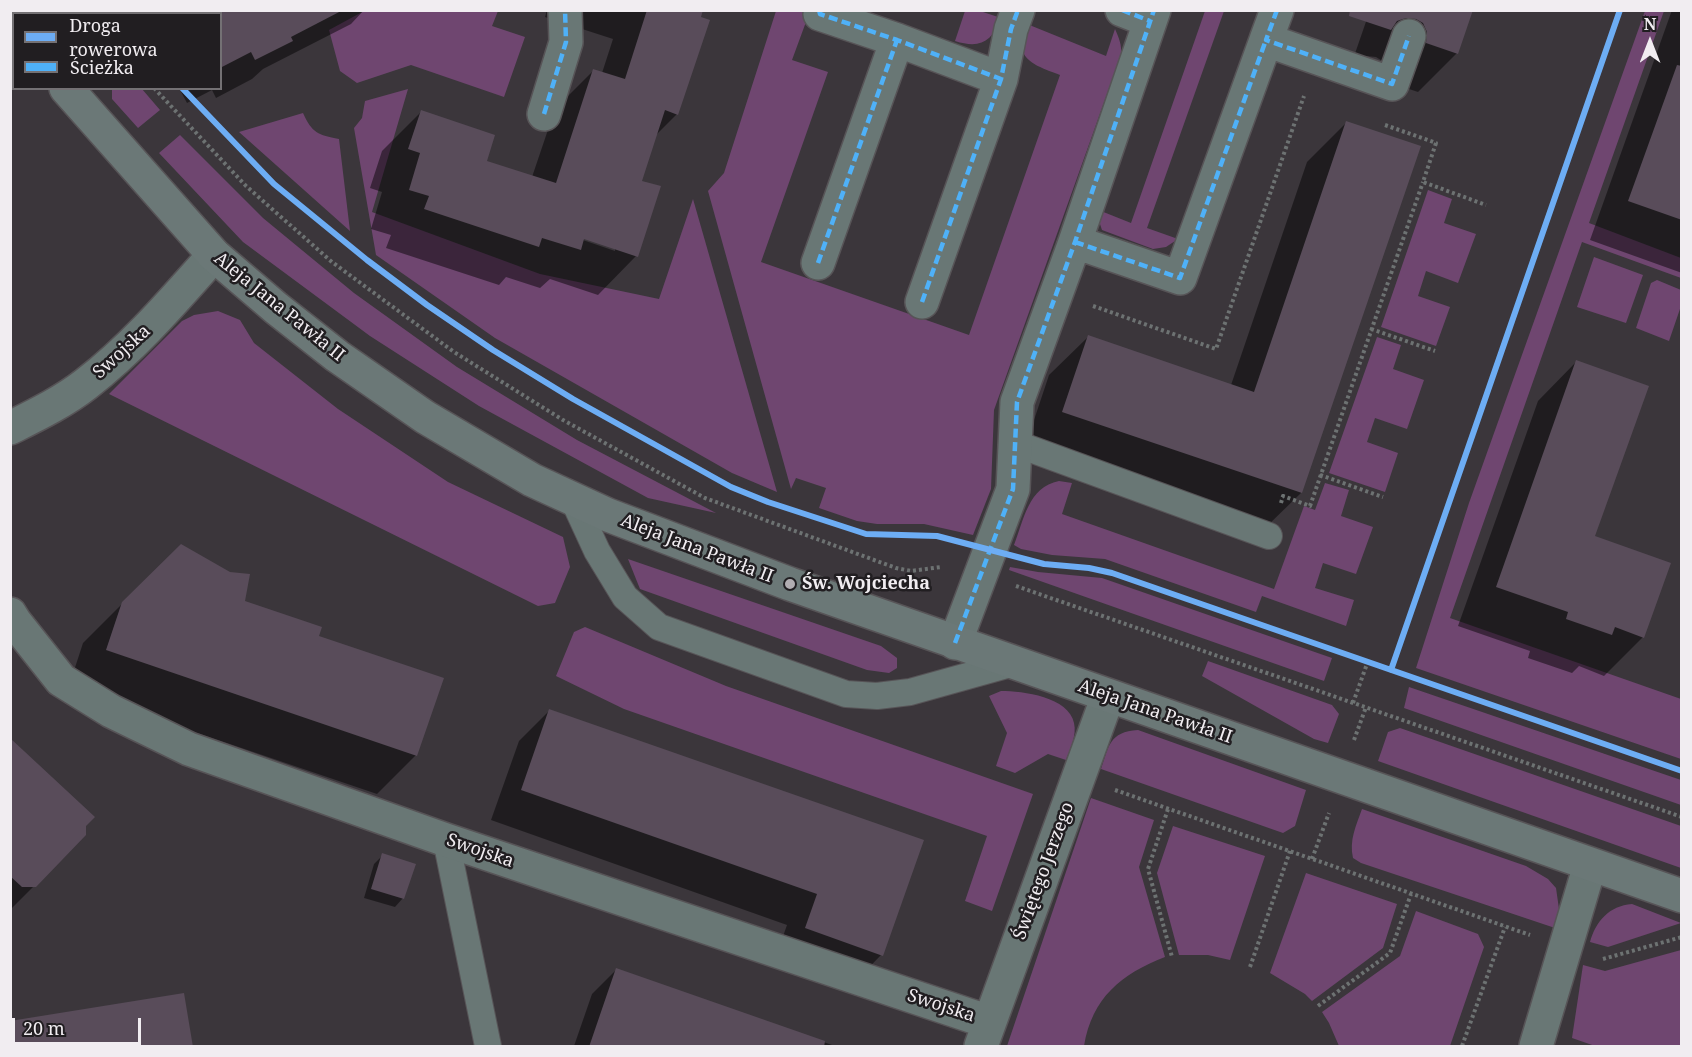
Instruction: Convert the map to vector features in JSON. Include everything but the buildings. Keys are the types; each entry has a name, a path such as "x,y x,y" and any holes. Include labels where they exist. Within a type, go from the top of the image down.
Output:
{"street":[{"path":"544,114 566,42 565,10"},
{"path":"922,302 1001,79 1011,29 1018,10"},
{"path":"820,14 1001,79"},
{"path":"955,643 1013,489 1017,402 1075,242 1142,14"},
{"path":"1075,242 1180,278 1271,25 1316,57 1392,84 1408,36"},
{"path":"818,263 897,40"},
{"name":"Aleja Jana Pawła II","path":"68,90 214,255 276,308 337,356 425,417 532,480 608,515 790,584 1682,896"},
{"name":"Swojska","path":"10,428 50,408 91,380 148,330 214,255"},
{"name":"Swojska","path":"10,614 61,680 111,711 189,749 985,1034"},
{"name":"Świętego Jerzego","path":"985,1034 1108,696"},
{"path":"1536,1047 1590,865"}],"lane":[{"path":"1014,443 1269,536"},
{"path":"573,499 597,551 625,597 659,627 846,694 877,696 910,692 1014,663"},
{"path":"446,840 488,1047"}],"path":[{"path":"1315,100 1304,96 1316,57"},
{"path":"156,90 246,186 332,262 454,352 563,420 705,498 896,568 911,571 949,564 982,574 1682,818"},
{"path":"1269,536 1283,496 1310,506 1436,143 1381,123"},
{"path":"1422,182 1486,205"},
{"path":"1371,329 1435,351"},
{"path":"1320,475 1383,497"},
{"path":"1359,658 1376,664"},
{"path":"1353,703 1368,661"},
{"path":"1078,777 1604,960 1682,937"},
{"path":"1168,809 1148,869 1172,957"},
{"path":"1250,967 1290,851"},
{"path":"1318,1006 1390,953 1411,894"},
{"path":"1462,1047 1505,927"}],"shaded area":[{"path":"364,11 498,11 492,26 525,37 504,97 411,65 357,83 340,71 329,30"},
{"path":"776,11 810,11 792,60 828,72 761,262 969,335 1060,75 1037,66 1024,54 1022,45 1027,24 1106,56 1115,29 1118,35 1121,55 994,410 991,489 973,535 924,524 877,524 857,521 819,508 826,488 796,478 791,489 708,191 724,173"},
{"path":"965,11 980,11 1001,18 994,33 984,42 971,44 955,41"},
{"path":"1205,11 1224,11 1147,228 1178,239 1166,247 1153,249 1102,230 1099,221 1101,211 1131,223"},
{"path":"1645,11 1664,11 1589,223 1681,258 1681,278 1582,242 1450,618 1681,699 1681,759 1416,668 1469,503"},
{"path":"408,89 372,212 540,274 659,299 693,199 777,492 732,473 495,338 376,255 354,128 362,118 365,101"},
{"path":"112,90 143,90 160,110 138,128 112,99"},
{"path":"303,113 309,125 316,132 339,139 350,231 239,132"},
{"path":"180,135 263,218 354,293 457,367 577,440 716,513 648,498 479,406 370,336 243,242 159,153"},
{"path":"1428,190 1452,199 1444,223 1476,234 1458,283 1426,271 1418,296 1450,307 1436,346 1381,327"},
{"path":"1594,257 1643,275 1626,323 1577,307"},
{"path":"1657,280 1681,290 1681,306 1669,341 1636,328 1651,283"},
{"path":"218,311 240,320 254,343 338,409 448,482 563,537 570,567 555,603 538,606 109,394 182,321 194,315"},
{"path":"1377,337 1401,345 1393,369 1424,380 1407,429 1375,418 1367,442 1398,453 1385,492 1329,473"},
{"path":"1059,481 1072,483 1062,514 1274,589 1304,506 1315,510 1325,483 1349,490 1341,516 1373,527 1356,574 1323,563 1315,588 1354,600 1346,626 1262,596 1256,612 1105,559 1052,555 1021,549 1014,545 1024,515 1034,497 1049,484"},
{"path":"628,559 881,646 897,658 897,668 889,673 867,670 640,589"},
{"path":"1010,567 1102,578 1332,658 1324,681 1009,570"},
{"path":"585,627 726,686 1033,794 992,911 965,901 987,836 624,709 556,676 574,632"},
{"path":"1208,661 1332,705 1339,714 1328,743 1314,739 1202,676"},
{"path":"1409,687 1681,780 1681,805 1404,708"},
{"path":"1001,691 1044,697 1064,707 1074,723 1075,733 1066,760 1048,754 1015,773 996,766 1007,733 989,696"},
{"path":"1400,728 1681,826 1681,868 1378,761 1388,732"},
{"path":"1138,730 1306,790 1295,826 1283,833 1101,769 1109,747 1116,737 1128,731"},
{"path":"1091,798 1154,820 1139,867 1165,957 1135,971 1111,990 1094,1014 1084,1046 1007,1046"},
{"path":"1362,809 1526,866 1548,879 1556,888 1559,909 1555,928 1361,863 1353,858 1352,845"},
{"path":"1173,826 1265,856 1230,960 1208,955 1179,955 1157,873"},
{"path":"1306,873 1397,904 1383,948 1312,1001 1305,994 1270,973"},
{"path":"1632,904 1681,923 1608,947 1590,942 1596,927 1610,911"},
{"path":"1416,911 1478,934 1484,947 1450,1046 1339,1046 1322,1012 1400,956"},
{"path":"1681,950 1681,1046 1595,1046 1572,1038 1583,965 1605,971"}],"marked path":[{"path":"544,114 566,42 565,10"},
{"path":"819,10 820,14 1001,79"},
{"path":"922,302 1001,79 1011,29 1018,10"},
{"path":"1122,10 1150,21"},
{"path":"955,643 1013,489 1017,402 1075,242 1154,10"},
{"path":"1277,10 1266,40 1392,84 1409,36"},
{"path":"818,263 897,40"},
{"path":"1075,242 1180,278 1266,40"}],"cycle path":[{"path":"1391,670 1620,10"},
{"path":"184,90 274,184 367,260 427,305 493,350 573,399 731,487 768,502 866,534 937,536 1044,564 1089,568 1112,573 1682,771"}],"place":[{"name":"Św. Wojciecha","path":"790,584"}]}
